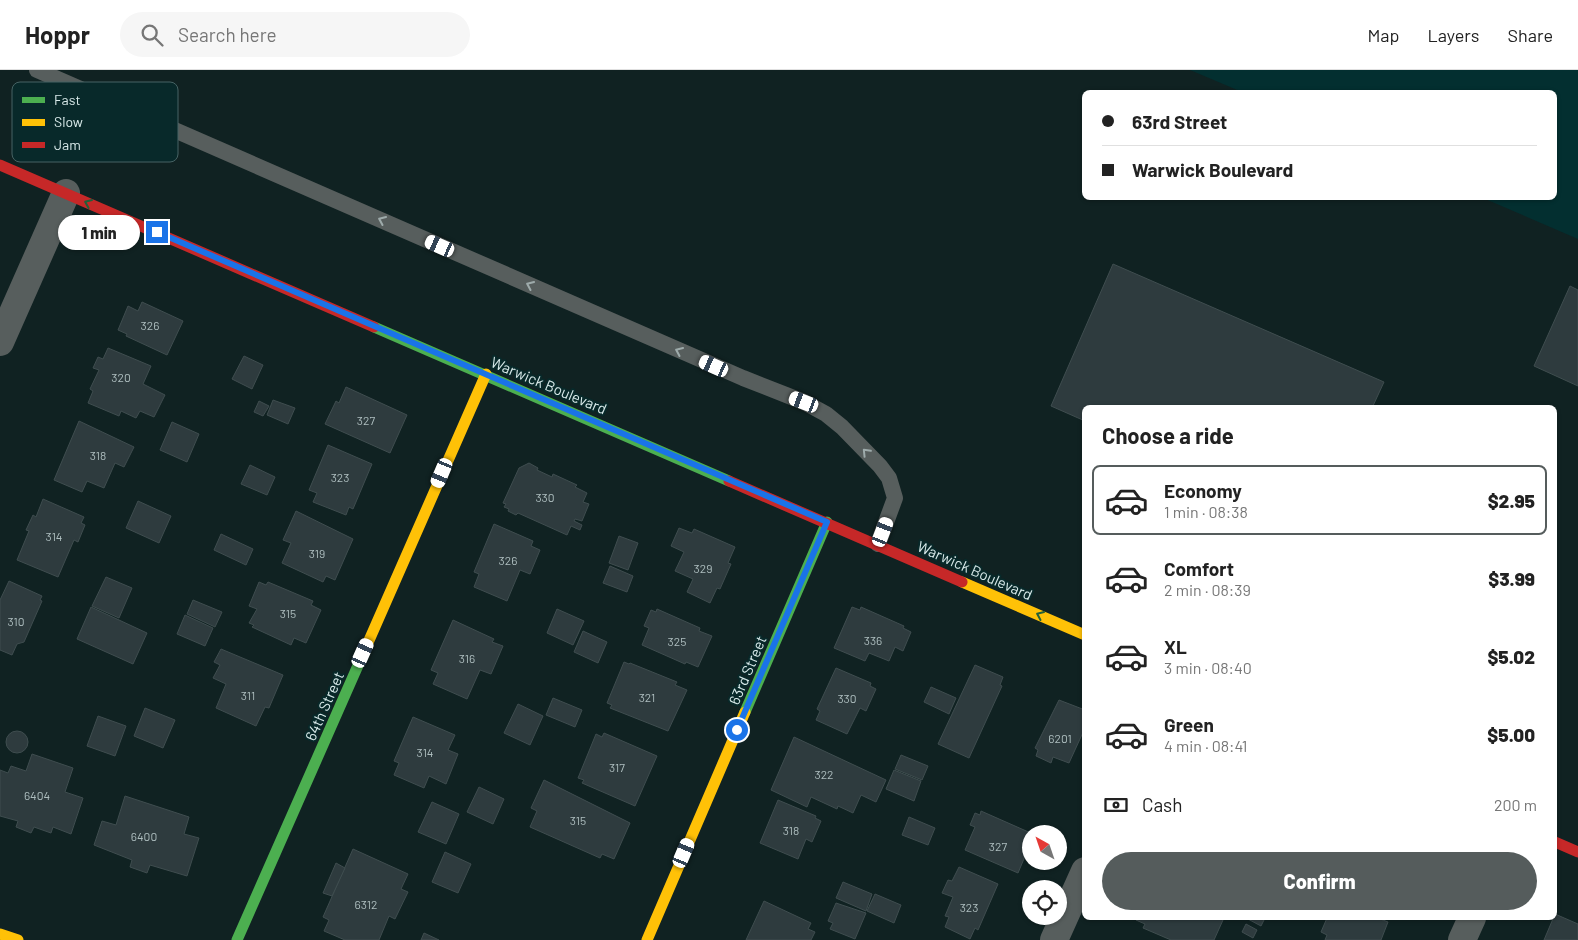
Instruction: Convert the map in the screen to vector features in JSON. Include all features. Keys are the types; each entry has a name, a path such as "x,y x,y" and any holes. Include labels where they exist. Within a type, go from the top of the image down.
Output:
{"main road":[{"name":"Warwick Boulevard","path":"0,165 1082,633"},
{"name":"64th Street","path":"237,940 486,374"},
{"name":"63rd Street","path":"647,940 827,522"},
{"path":"1557,843 1578,852"},
{"path":"0,934 18,940"}],"street":[{"path":"0,342 66,193"},
{"path":"1054,940 1082,878"},
{"path":"1462,940 1471,920"}],"lane":[{"path":"37,70 65,82"},
{"path":"178,131 744,378 804,402 826,414 842,427 880,466 894,491 893,506 878,544"}],"shaded area":[{"path":"1190,70 1578,70 1578,239 1488,200 1557,200 1557,90 1237,90"}],"building":[{"path":"1113,264 1384,382 1373,405 1082,405 1082,420 1051,406"},
{"path":"1570,286 1578,290 1578,386 1534,366"},
{"path":"142,302 183,321 167,355 126,336 127,334 118,330 128,306 138,311"},
{"path":"108,348 151,366 143,384 165,395 154,417 140,411 136,418 121,411 119,416 88,403 93,391 90,389 99,370 93,368 98,357 103,359"},
{"path":"244,356 263,365 252,389 232,379"},
{"path":"346,387 407,415 390,453 325,424 336,401 339,403"},
{"path":"273,400 295,408 288,424 267,415"},
{"path":"259,401 269,406 263,416 254,412"},
{"path":"79,421 134,447 124,467 115,463 104,488 87,481 82,492 54,480"},
{"path":"172,422 199,434 187,462 160,450"},
{"path":"328,445 372,464 353,509 349,507 346,515 313,502 317,493 309,490"},
{"path":"529,463 538,468 537,470 552,477 553,474 577,485 575,487 587,493 583,502 589,504 582,521 575,519 574,521 582,525 580,530 571,526 567,535 518,513 516,515 504,507 506,504 503,503 519,468"},
{"path":"250,465 275,477 267,495 241,484"},
{"path":"43,499 84,517 81,523 85,525 78,542 74,540 58,577 17,560 29,531 26,530 33,515 36,517"},
{"path":"138,501 171,516 159,543 126,528"},
{"path":"296,511 353,539 335,580 326,576 323,582 282,563 291,543 283,540"},
{"path":"494,524 533,541 531,546 540,550 530,574 520,570 507,601 474,587 479,574 474,572"},
{"path":"679,528 692,533 694,529 735,547 728,563 731,564 720,589 717,588 710,603 687,592 693,579 675,571 684,552 671,546"},
{"path":"221,534 253,549 246,565 214,550"},
{"path":"619,536 638,543 628,570 609,563"},
{"path":"610,566 633,576 627,592 603,583"},
{"path":"106,577 132,588 119,618 92,606"},
{"path":"9,581 42,596 40,600 42,601 24,642 17,644 12,655 0,650 0,600"},
{"path":"259,582 266,585 268,582 313,601 311,605 321,610 306,643 294,638 291,645 252,627 254,625 249,623 257,609 249,606"},
{"path":"193,600 222,612 215,627 187,614"},
{"path":"91,607 147,633 133,664 77,639"},
{"path":"852,607 860,610 861,607 904,626 903,628 911,632 903,651 895,647 889,661 869,653 865,661 834,648"},
{"path":"557,609 584,621 573,645 547,633"},
{"path":"657,609 700,628 699,631 712,636 698,667 686,662 685,664 642,645 649,628 644,626 651,610 656,612"},
{"path":"185,615 213,628 205,646 177,634"},
{"path":"453,620 494,639 492,642 503,646 491,674 480,670 467,699 433,684 438,673 431,670"},
{"path":"583,631 607,642 598,663 574,652"},
{"path":"221,649 283,675 269,708 265,707 256,726 216,708 226,684 213,678 220,665 214,662"},
{"path":"624,662 677,682 675,685 687,690 668,731 610,708 612,705 607,703"},
{"path":"975,665 1003,677 1000,685 1002,686 969,758 938,744"},
{"path":"836,668 871,683 870,686 876,689 866,711 860,708 847,734 816,720 820,711 817,709"},
{"path":"931,687 956,698 949,714 924,702"},
{"path":"553,698 582,710 575,727 546,715"},
{"path":"1059,700 1082,709 1082,735 1069,763 1053,757 1051,763 1036,756 1038,750 1035,748"},
{"path":"518,704 543,716 530,745 504,733"},
{"path":"145,708 175,720 163,748 134,736"},
{"path":"98,716 126,726 115,756 87,746"},
{"path":"413,717 455,735 448,750 458,754 446,784 429,776 424,788 394,775 399,763 394,761"},
{"path":"17,731 25,734 28,742 25,750 17,753 9,750 6,742 9,734"},
{"path":"604,733 657,756 635,806 582,783 584,780 578,778 596,734 602,737"},
{"path":"794,737 886,780 876,802 861,795 853,813 838,806 837,809 811,797 807,807 771,790"},
{"path":"32,754 73,768 65,792 83,798 71,834 53,827 51,833 34,827 31,833 16,827 18,821 0,816 0,770 8,773 11,766 26,771"},
{"path":"901,755 928,766 922,780 895,769"},
{"path":"894,770 921,781 914,801 886,789"},
{"path":"544,780 630,823 614,859 602,854 600,858 530,827 537,811 531,808"},
{"path":"479,787 504,799 493,824 467,812"},
{"path":"125,796 189,817 184,834 199,838 187,876 150,865 147,873 130,867 132,860 94,845 102,821 116,825"},
{"path":"778,800 816,816 815,818 821,821 812,842 806,839 798,859 760,843"},
{"path":"432,802 459,814 446,844 418,832"},
{"path":"981,811 1022,829 1022,863 1018,873 965,850 975,827 970,825 975,813 980,815"},
{"path":"909,817 935,828 928,845 902,835"},
{"path":"353,849 408,874 401,889 408,892 395,919 389,916 379,940 345,940 324,931 329,920 323,917"},
{"path":"445,852 471,864 458,893 432,882"},
{"path":"336,863 345,868 332,896 323,893"},
{"path":"959,867 998,884 978,930 975,928 970,939 945,927 949,917 945,916 953,897 942,893 948,880 952,881"},
{"path":"843,882 872,894 866,911 836,898"},
{"path":"875,894 901,905 894,923 867,911"},
{"path":"764,901 811,923 808,929 815,932 811,940 746,940"},
{"path":"836,903 866,913 855,939 830,929 833,923 828,921"},
{"path":"1557,915 1578,924 1578,940 1544,940 1552,920 1557,920"},
{"path":"1136,920 1223,920 1214,940 1171,940 1143,928 1145,924"},
{"path":"1250,920 1264,920 1261,926"},
{"path":"1326,920 1383,920 1388,922 1381,940 1325,940 1327,935 1321,932"},
{"path":"1246,924 1257,930 1253,938 1242,932"},
{"path":"424,933 439,940 421,940"}],"traffic: fast":[{"path":"374,327 729,481"},
{"path":"745,712 827,522"},
{"path":"237,940 367,645"}],"traffic: slow":[{"path":"367,645 486,374"},
{"path":"962,582 1082,634"},
{"path":"647,940 745,712"},
{"path":"0,934 18,940"}],"traffic: jam":[{"path":"0,165 374,327"},
{"path":"729,481 962,582"},
{"path":"1557,843 1578,852"}],"route":[{"path":"157,232 827,522 737,730"}]}
